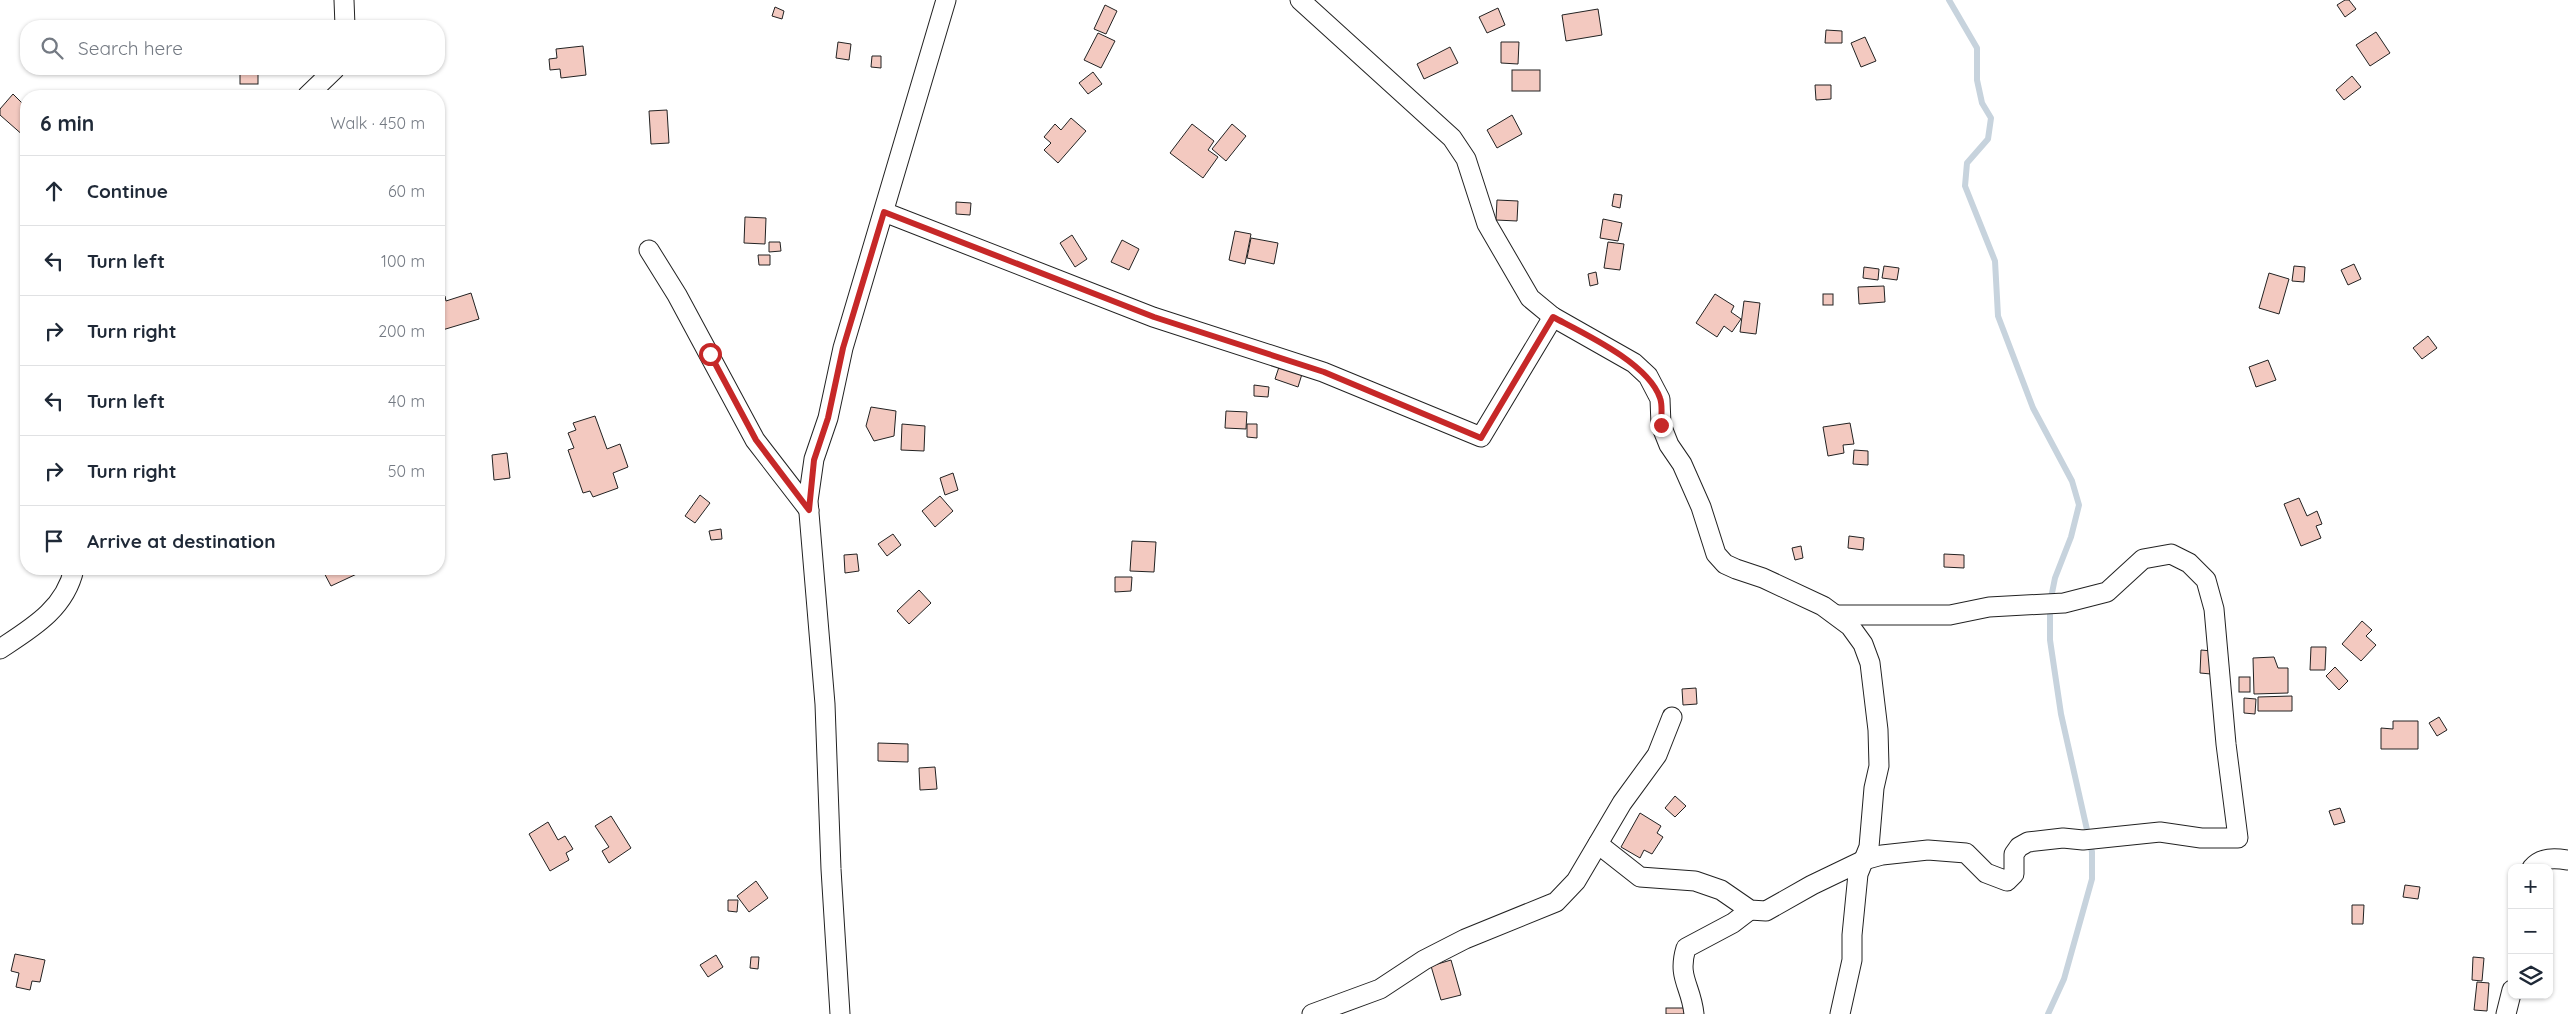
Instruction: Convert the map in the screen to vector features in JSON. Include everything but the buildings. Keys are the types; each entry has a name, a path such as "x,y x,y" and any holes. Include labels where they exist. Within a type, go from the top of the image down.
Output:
{"street":[{"path":"344,0 345,20"},
{"path":"840,1014 830,869 825,704 809,510 814,460 828,418 843,348 946,0"},
{"path":"1300,0 1452,138 1466,158 1486,224 1530,298 1553,317 1634,363 1648,376 1660,399 1661,425 1701,507 1716,554 1730,566 1763,578 1823,606 1837,615 1857,633 1867,654 1878,730 1879,766 1874,788 1869,847 1858,874 1852,934 1852,960 1840,1014"},
{"path":"313,90 329,75"},
{"path":"884,212 1154,317 1324,372 1481,438 1553,317"},
{"path":"649,250 677,295 756,440 809,510"},
{"path":"1598,844 1640,877 1695,881 1721,890 1750,910 1766,911 1777,907 1790,896 1864,860 1904,852 1948,850 1966,853 1986,873 2007,881 2014,874 2014,854 2018,847 2028,842 2063,838 2083,840 2160,832 2201,838 2238,838 2226,744 2214,609 2206,580 2189,563 2171,554 2142,559 2107,592 2064,603 1989,607 1950,615 1837,615"},
{"path":"0,649 36,626 64,598 72,575"},
{"path":"1312,1014 1380,989 1424,960 1465,939 1556,902 1576,881 1622,804 1657,755 1672,718"},
{"path":"2535,864 2543,860 2568,860"},
{"path":"1694,1014 1692,996 1684,980 1681,965 1686,948 1733,923 1750,910"},
{"path":"2506,1014 2510,999"}],"waterway":[{"path":"1949,0 1977,48 1977,80 1982,103 1991,118 1988,139 1967,163 1965,186 1995,261 1998,316 2033,408 2072,481 2079,505 2071,537 2055,578 2050,603 2050,640 2061,714 2092,852 2092,879 2064,979 2048,1014"}],"route":[{"path":"710,354 756,440 809,510 808,501 814,460 828,418 843,348 884,212 1154,317 1324,372 1481,438 1553,317 1634,363 1648,376 1660,399 1661,425"}]}
